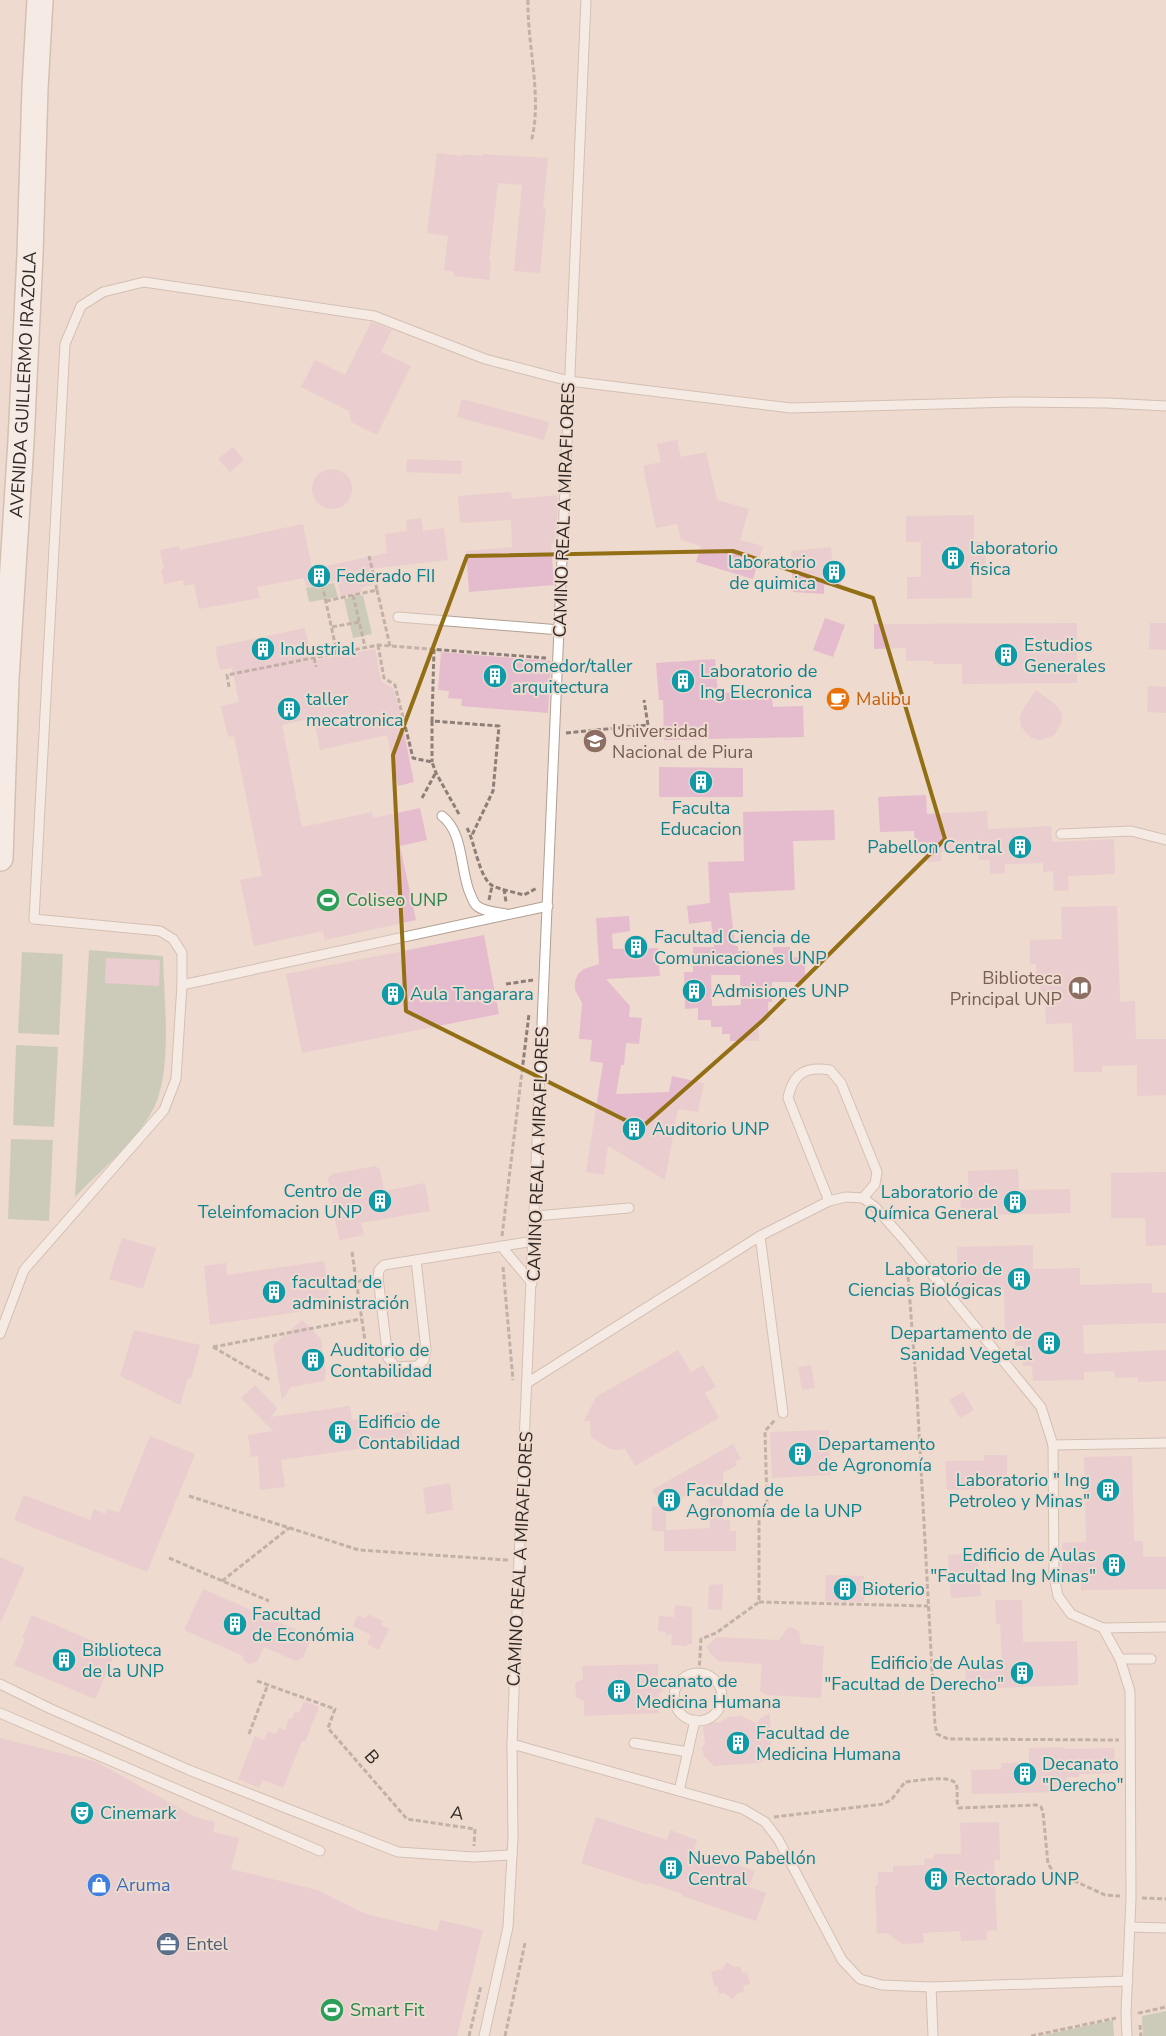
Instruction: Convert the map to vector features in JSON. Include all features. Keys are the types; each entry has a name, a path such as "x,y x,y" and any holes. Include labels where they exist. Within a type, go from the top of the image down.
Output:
{"main road":[{"name":"AVENIDA GUILLERMO IRAZOLA","path":"0,858 6,678 30,255 34,88 40,0"}],"lane":[{"name":"CAMINO REAL A MIRAFLORES","path":"484,2036 508,1927 512,1855 512,1744 519,1560 556,734 586,0"},
{"path":"0,1334 24,1270 164,1110 176,1079 182,985 182,952 173,939 160,931 34,920 65,344 81,306 103,292 144,282 374,316 485,359 569,381 791,408 1014,402 1166,406"},
{"path":"398,617 560,630"},
{"path":"442,816 455,831 466,881 476,904 486,910 508,915"},
{"path":"1061,834 1131,831 1166,840"},
{"path":"182,985 548,906"},
{"path":"829,1201 788,1098 791,1084 802,1072 816,1068 830,1070 841,1083 877,1172 875,1184 863,1198"},
{"path":"528,1383 760,1236 829,1201 846,1197 863,1198 875,1207 905,1241 1041,1407 1053,1445 1054,1576 1058,1596 1071,1614 1103,1628 1166,1627"},
{"path":"535,1216 629,1208"},
{"path":"760,1236 783,1413"},
{"path":"416,1260 426,1350 424,1360 417,1366 396,1367 388,1358 378,1278 379,1270 384,1265 534,1241"},
{"path":"501,1246 532,1283"},
{"path":"1053,1445 1166,1443"},
{"path":"1103,1628 1120,1659 1130,1691 1131,1898 1127,2036"},
{"path":"1120,1659 1150,1659"},
{"path":"699,1673 713,1678 718,1684 722,1698 720,1706 710,1717 695,1720 680,1713 674,1698 679,1683 691,1674 699,1673"},
{"path":"0,1684 189,1770 398,1852 474,1856 512,1855"},
{"path":"0,1713 320,1851"},
{"path":"679,1791 695,1720"},
{"path":"634,1743 688,1752"},
{"path":"512,1744 743,1809 760,1818 778,1839 842,1960 860,1979 882,1985 931,1987 1128,1981"},
{"path":"1130,1927 1166,1928"},
{"path":"931,1987 933,2036"}],"path":[{"path":"528,0 536,105 535,128 531,142"},
{"path":"369,556 390,646"},
{"path":"322,584 337,653"},
{"path":"326,601 377,590"},
{"path":"353,595 364,647"},
{"path":"332,627 359,622"},
{"path":"378,645 384,678 395,685 413,758 432,762"},
{"path":"229,686 227,675 378,645 554,658"},
{"path":"434,649 432,762 436,773 472,836 485,878 492,886 524,895 543,884"},
{"path":"314,658 316,667"},
{"path":"556,734 648,725 644,700"},
{"path":"432,721 499,726 493,791 472,836"},
{"path":"422,798 436,773"},
{"path":"506,984 533,980 532,990"},
{"path":"528,1383 513,1382 501,1246 529,1010"},
{"path":"905,1241 917,1395 937,1734 948,1739 1130,1740"},
{"path":"352,1252 364,1340"},
{"path":"335,1285 378,1278"},
{"path":"270,1380 213,1347 361,1319"},
{"path":"759,1602 758,1520 767,1505 765,1431 783,1413"},
{"path":"190,1496 358,1550 519,1560"},
{"path":"222,1581 289,1528"},
{"path":"169,1558 269,1601"},
{"path":"699,1673 701,1639 716,1633 759,1602 928,1606"},
{"path":"249,1734 268,1684 257,1681"},
{"name":"B","path":"268,1684 335,1709 328,1728 408,1819"},
{"path":"760,1818 884,1804 892,1799 905,1782 946,1778 954,1781 956,1785 956,1803 959,1808 1036,1805 1040,1807 1043,1812 1048,1864 1052,1871 1104,1894 1131,1898 1166,1899"},
{"name":"A","path":"408,1819 476,1829 474,1856"},
{"path":"505,2036 525,1943"},
{"path":"1139,2013 1166,2007"},
{"path":"1031,2036 1116,2018 1116,2027"}],"highlighted area":[{"path":"733,551 873,598 945,839 762,1021 641,1128 406,1011 393,755 467,556"}],"green space":[{"path":"334,583 338,597 309,602 306,588"},
{"path":"363,595 372,634 353,638 344,599"},
{"path":"89,950 163,956 166,1016 165,1060 162,1081 150,1115 125,1148 75,1197"},
{"path":"22,952 63,954 59,1035 18,1033"},
{"path":"16,1045 58,1047 54,1127 13,1125"},
{"path":"11,1139 53,1140 49,1221 8,1219"},
{"path":"1166,2011 1166,2036 1143,2036 1142,2016"},
{"path":"1113,2020 1114,2036 1040,2036"}],"building":[{"path":"437,153 462,156 462,154 482,156 482,154 548,158 543,209 546,209 540,273 514,271 522,185 498,183 489,261 491,261 489,280 454,276 454,272 444,270 448,236 427,233"},
{"path":"371,322 392,330 381,352 411,366 377,435 351,422 349,411 301,387 315,360 345,375"},
{"path":"462,399 549,422 544,440 457,417"},
{"path":"677,440 681,457 706,452 717,500 749,509 740,540 763,546 753,579 696,562 701,546 681,540 677,524 656,528 643,466 661,462 657,444"},
{"path":"233,447 244,460 230,472 218,459"},
{"path":"407,459 462,461 461,474 406,472"},
{"path":"336,469 343,472 349,478 352,489 351,497 343,506 336,509 328,509 321,506 313,497 312,485 315,478 324,470"},
{"path":"511,492 512,499 558,495 556,543 551,543 554,585 469,592 466,551 512,547 511,520 460,523 458,496"},
{"name":"laboratorio fisica","path":"974,515 974,542 985,542 986,570 972,570 972,598 907,599 907,577 921,577 921,542 906,542 906,516"},
{"path":"421,518 423,531 444,528 448,560 369,569 372,585 361,588 362,592 341,596 337,580 306,587 304,578 257,587 260,598 199,609 194,584 184,586 183,580 164,584 161,570 164,569 160,550 179,546 180,550 303,524 312,569 387,553 385,534 407,531 406,520"},
{"name":"laboratorio de quimica","path":"831,547 832,561 843,561 841,586 824,585 824,594 793,592 791,551"},
{"path":"825,618 845,625 833,657 813,650"},
{"name":"Estudios Generales","path":"1077,623 1077,683 962,684 962,664 933,664 933,661 906,661 906,648 874,649 874,624"},
{"path":"1150,623 1166,623 1166,650 1149,649"},
{"path":"305,628 312,661 375,649 381,681 393,688 414,782 398,786 387,735 320,750 314,718 282,725 302,827 372,812 373,818 420,808 427,840 400,846 416,920 325,940 323,931 254,946 240,880 262,876 234,736 228,737 221,706 239,702 232,668 220,670 215,647"},
{"name":"Comedor/taller arquitectura","path":"441,652 551,661 548,713 461,706 462,699 448,698 449,691 438,690"},
{"path":"715,659 718,693 744,692 745,697 772,696 773,707 803,706 804,737 664,740 663,700 659,700 656,663"},
{"path":"1148,686 1166,687 1166,713 1147,712"},
{"path":"1036,690 1056,705 1061,712 1062,721 1055,735 1040,740 1032,738 1026,733 1021,726 1020,718 1022,711"},
{"name":"Faculta Educacion","path":"659,767 743,768 743,797 659,797"},
{"name":"Pabellon Central","path":"926,795 927,814 987,811 988,829 1051,826 1052,842 1114,839 1115,874 1068,876 1069,890 1054,891 1053,871 1043,872 1043,863 1005,864 1005,873 990,874 990,860 979,860 978,851 941,852 942,861 926,862 925,842 915,842 914,831 880,832 878,797"},
{"path":"834,810 835,840 793,841 795,890 729,893 735,946 738,946 738,951 749,951 749,956 773,956 773,947 790,947 790,957 799,957 799,963 805,963 805,982 772,982 772,1002 768,1002 769,1021 759,1021 759,1041 730,1041 730,1034 722,1034 722,1027 711,1027 711,1020 698,1020 698,1008 685,1009 684,972 693,972 693,947 714,947 711,921 689,924 687,906 710,903 708,862 744,861 743,812","holes":["711,975 740,975 741,1005 712,1006"]},
{"name":"Biblioteca Principal UNP","path":"1117,906 1120,1002 1135,1001 1136,1039 1166,1039 1166,1095 1137,1096 1137,1065 1102,1066 1102,1072 1074,1072 1072,1023 1046,1024 1045,1003 1041,1003 1040,981 1036,981 1036,964 1030,964 1030,940 1062,939 1061,907"},
{"path":"629,916 630,931 612,934 613,949 658,948 660,976 606,979 630,1006 629,1017 642,1018 639,1044 626,1043 624,1065 621,1065 616,1094 669,1092 672,1076 704,1083 698,1112 678,1109 665,1180 608,1146 604,1175 586,1172 603,1063 590,1061 592,1040 579,1039 582,1003 575,990 575,982 578,974 584,969 599,964 596,918"},
{"name":"Aula Tangarara","path":"484,935 499,1014 302,1053 286,974"},
{"path":"106,958 160,960 159,986 105,983"},
{"name":"Centro de Teleinfomacion UNP","path":"375,1166 380,1169 384,1191 425,1183 430,1211 361,1223 364,1235 339,1240 328,1179 332,1174"},
{"name":"Laboratorio de Química General","path":"1018,1169 1019,1190 1070,1189 1071,1213 961,1216 960,1190 968,1190 968,1171"},
{"path":"1166,1172 1166,1245 1146,1246 1145,1218 1111,1218 1111,1173"},
{"path":"122,1238 156,1248 143,1289 109,1279"},
{"path":"1033,1245 1033,1269 1080,1268 1080,1285 1152,1283 1152,1293 1166,1293 1166,1323 1083,1325 1084,1354 1166,1350 1166,1381 1138,1382 1138,1377 1115,1378 1114,1371 1084,1372 1084,1380 1033,1381 1032,1366 1023,1366 1023,1346 1015,1346 1015,1340 1005,1340 1004,1290 958,1290 957,1247"},
{"name":"facultad de administración","path":"324,1261 331,1307 210,1325 204,1266 226,1263 227,1275"},
{"name":"Auditorio de Contabilidad","path":"302,1320 321,1339 326,1373 324,1381 291,1387 282,1400 273,1345"},
{"path":"134,1330 200,1345 191,1379 188,1378 180,1405 120,1376"},
{"path":"678,1350 691,1372 703,1365 716,1387 705,1393 719,1418 635,1466 625,1449 610,1449 591,1437 590,1421 584,1421 596,1397"},
{"path":"811,1365 815,1388 802,1390 798,1367"},
{"name":"Edificio de Contabilidad","path":"255,1385 277,1408 271,1417 350,1406 352,1420 409,1411 413,1441 281,1460 285,1487 260,1490 258,1456 251,1457 248,1435 273,1431 241,1398"},
{"path":"963,1392 974,1410 960,1418 949,1400"},
{"name":"Departamento de Agronomía","path":"829,1430 831,1475 772,1478 770,1432"},
{"path":"150,1436 195,1454 147,1572 14,1520 24,1495 90,1520 94,1509 105,1514 107,1509 119,1513"},
{"name":"Faculdad de Agronomía de la UNP","path":"733,1444 741,1459 735,1461 737,1465 723,1473 723,1520 730,1520 730,1531 736,1531 736,1551 664,1551 664,1531 652,1531 652,1506 662,1507 652,1490","holes":["709,1483 710,1528 666,1530 666,1507"]},
{"path":"984,1455 1007,1455 1007,1488 947,1490 945,1461 984,1461"},
{"path":"1132,1456 1134,1541 1143,1541 1143,1557 1166,1557 1166,1589 1081,1590 1081,1573 1062,1573 1062,1543 1086,1542 1084,1457"},
{"path":"450,1483 453,1510 426,1514 423,1488"},
{"path":"978,1553 981,1596 951,1598 948,1555"},
{"path":"0,1557 25,1568 0,1624"},
{"name":"Bioterio","path":"826,1575 864,1576 864,1602 825,1601"},
{"path":"723,1584 722,1610 708,1609 709,1585"},
{"name":"Facultad de Económia","path":"203,1589 308,1635 310,1641 303,1658 296,1661 264,1647 257,1662 249,1664 244,1660 243,1656 184,1630"},
{"name":"Edificio de Aulas \"Facultad de Derecho\"","path":"995,1600 1022,1600 1023,1642 1077,1641 1078,1685 966,1689 965,1661 1002,1660 1000,1624 996,1624"},
{"path":"675,1605 692,1607 692,1644 687,1644 687,1646 671,1645 672,1634 666,1635 666,1632 658,1631 659,1616 674,1617"},
{"path":"368,1614 383,1621 381,1625 389,1629 379,1650 367,1644 371,1635 353,1626 358,1615 366,1619"},
{"name":"Biblioteca de la UNP","path":"32,1615 116,1651 95,1699 14,1665 25,1639 22,1638"},
{"path":"791,1627 799,1631 801,1644 824,1646 821,1698 766,1695 760,1691 762,1664 718,1661 709,1652 707,1646 717,1637 779,1640 787,1629"},
{"name":"Decanato de Medicina Humana","path":"658,1664 658,1678 664,1685 664,1689 659,1694 659,1713 584,1716 584,1701 576,1697 575,1683 583,1679 582,1666"},
{"path":"304,1701 319,1707 305,1742 302,1741 283,1788 263,1780 259,1788 238,1779 255,1736 264,1740 268,1731 276,1734 279,1728 285,1730 289,1718 292,1719 295,1711 299,1713"},
{"name":"Facultad de Medicina Humana","path":"770,1713 771,1752 761,1763 714,1766 704,1756 702,1747 705,1744 703,1728 708,1723 720,1722 728,1717 741,1716 758,1724 758,1720"},
{"path":"0,1738 97,1762 195,1817 215,1822 213,1832 239,1838 231,1869 317,1890 366,1914 437,1931 440,1920 483,1930 457,2036 0,2036"},
{"name":"Decanato \"Derecho\"","path":"1064,1747 1064,1749 1114,1748 1115,1773 1079,1774 1079,1777 1067,1777 1067,1792 972,1794 971,1770 1001,1769 1001,1763 1029,1762 1029,1748"},
{"name":"Nuevo Pabellón Central","path":"596,1817 667,1840 670,1830 697,1840 694,1851 755,1871 749,1887 766,1893 756,1921 682,1896 683,1894 649,1883 648,1885 581,1863"},
{"name":"Rectorado UNP","path":"999,1822 1000,1860 994,1860 997,1930 987,1931 987,1940 961,1941 960,1931 923,1933 924,1943 902,1944 887,1933 877,1934 875,1885 878,1885 878,1872 893,1872 893,1866 925,1865 924,1859 932,1859 935,1854 961,1854 960,1823"},
{"path":"727,1962 734,1967 740,1966 742,1973 747,1972 750,1984 743,1985 744,1992 738,1993 733,1999 724,1993 719,1994 718,1988 714,1985 711,1972 722,1969"}],"place":[{"name":"laboratorio fisica","path":"953,558"},
{"name":"laboratorio de quimica","path":"834,572"},
{"name":"Federado FII","path":"319,576"},
{"name":"Industrial","path":"263,649"},
{"name":"Estudios Generales","path":"1006,655"},
{"name":"Comedor/taller arquitectura","path":"495,676"},
{"name":"Laboratorio de Ing Elecronica","path":"683,681"},
{"name":"Malibu","path":"838,699"},
{"name":"taller mecatronica","path":"289,709"},
{"name":"Universidad Nacional de Piura","path":"595,741"},
{"name":"Faculta Educacion","path":"701,782"},
{"name":"Pabellon Central","path":"1020,847"},
{"name":"Coliseo UNP","path":"328,900"},
{"name":"Facultad Ciencia de Comunicaciones UNP","path":"636,947"},
{"name":"Biblioteca Principal UNP","path":"1080,988"},
{"name":"Admisiones UNP","path":"694,991"},
{"name":"Aula Tangarara","path":"393,994"},
{"name":"Auditorio UNP","path":"634,1129"},
{"name":"Centro de Teleinfomacion UNP","path":"380,1201"},
{"name":"Laboratorio de Química General","path":"1015,1202"},
{"name":"Laboratorio de Ciencias Biológicas","path":"1019,1279"},
{"name":"facultad de administración","path":"274,1292"},
{"name":"Departamento de Sanidad Vegetal","path":"1049,1343"},
{"name":"Auditorio de Contabilidad","path":"313,1360"},
{"name":"Edificio de Contabilidad","path":"340,1432"},
{"name":"Departamento de Agronomía","path":"800,1454"},
{"name":"Laboratorio \" Ing Petroleo y Minas\"","path":"1108,1490"},
{"name":"Faculdad de Agronomía de la UNP","path":"669,1500"},
{"name":"Edificio de Aulas \"Facultad Ing Minas\"","path":"1114,1565"},
{"name":"Bioterio","path":"845,1589"},
{"name":"Facultad de Económia","path":"235,1624"},
{"name":"Biblioteca de la UNP","path":"64,1660"},
{"name":"Edificio de Aulas \"Facultad de Derecho\"","path":"1022,1673"},
{"name":"Decanato de Medicina Humana","path":"619,1691"},
{"name":"Facultad de Medicina Humana","path":"738,1743"},
{"name":"Decanato \"Derecho\"","path":"1025,1774"},
{"name":"Cinemark","path":"82,1813"},
{"name":"Nuevo Pabellón Central","path":"671,1868"},
{"name":"Rectorado UNP","path":"936,1879"},
{"name":"Aruma","path":"99,1885"},
{"name":"Entel","path":"168,1944"},
{"name":"Smart Fit","path":"332,2010"}]}
